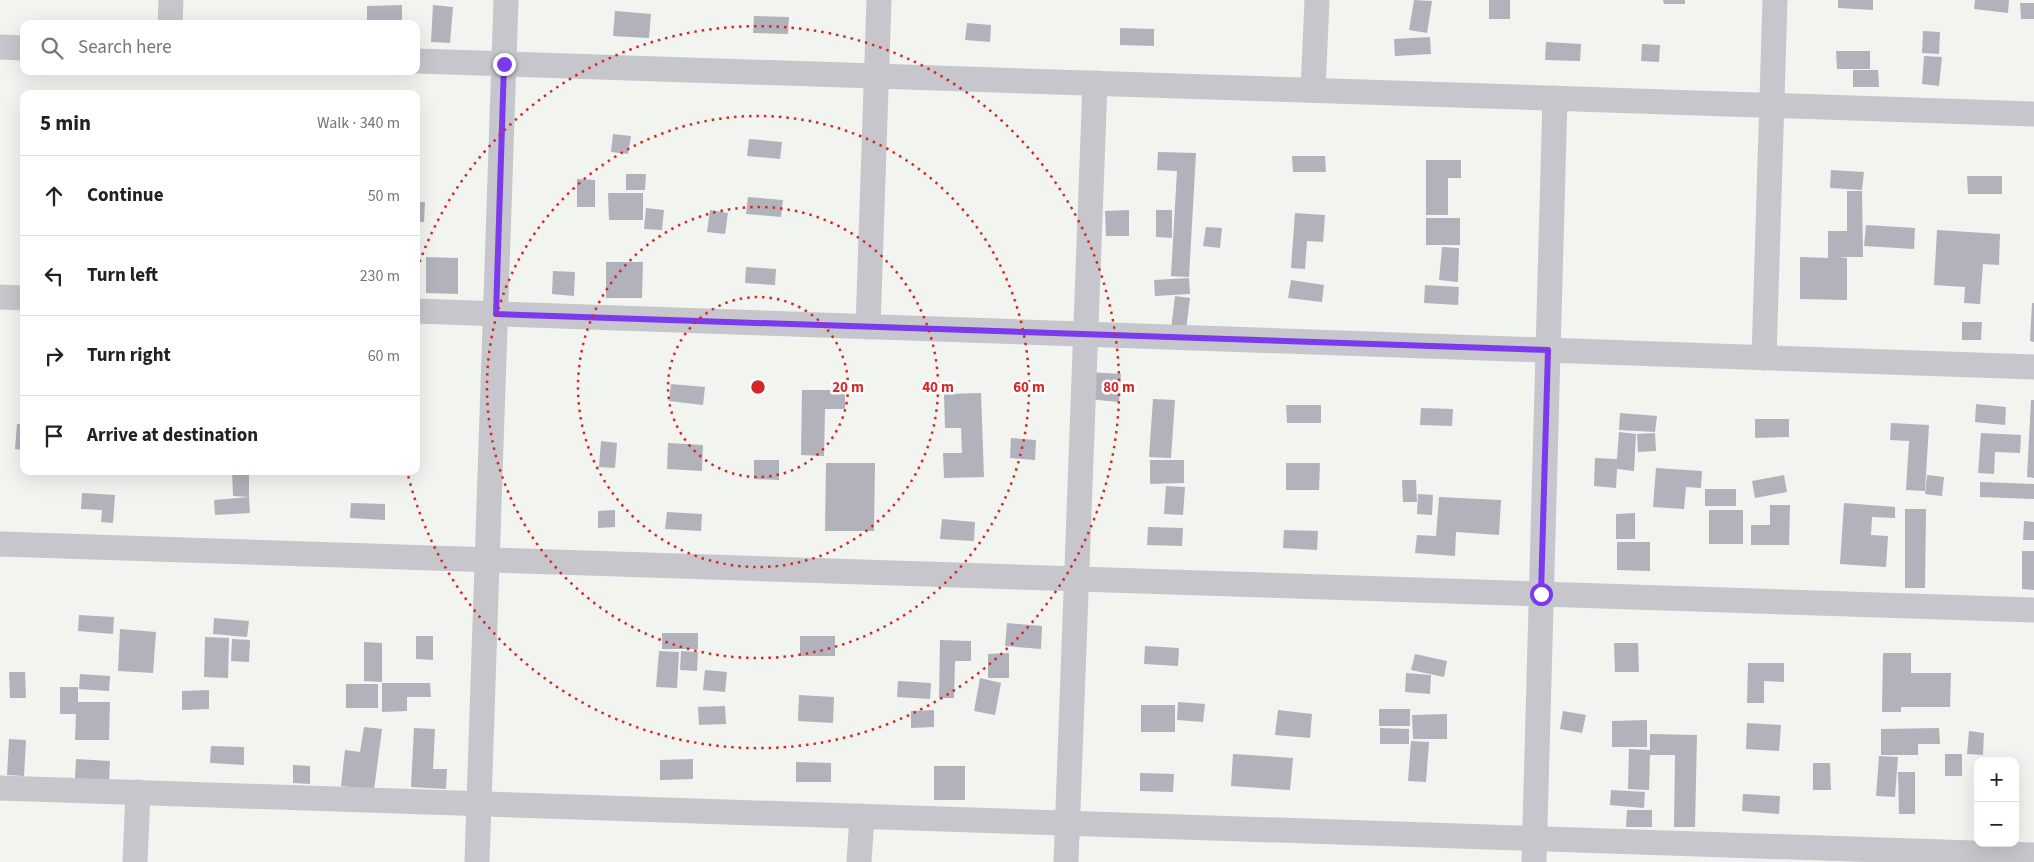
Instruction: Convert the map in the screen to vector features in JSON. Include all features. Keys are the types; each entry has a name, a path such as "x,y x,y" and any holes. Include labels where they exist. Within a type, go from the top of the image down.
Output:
{"street":[{"path":"170,20 171,0"},
{"path":"478,862 506,0"},
{"path":"868,327 879,0"},
{"path":"1313,90 1317,0"},
{"path":"1764,358 1775,0"},
{"path":"0,47 20,48"},
{"path":"420,61 2034,114"},
{"path":"1066,862 1095,83"},
{"path":"1534,850 1555,98"},
{"path":"0,297 20,298"},
{"path":"420,311 2034,367"},
{"path":"0,544 2034,610"},
{"path":"0,788 1068,823 1534,850 2034,855"},
{"path":"135,862 138,792"},
{"path":"859,862 862,816"}],"building":[{"path":"1414,0 1432,1 1427,33 1409,30"},
{"path":"1489,0 1510,0 1510,19 1489,19"},
{"path":"1663,0 1685,0 1685,4 1664,4"},
{"path":"1838,0 1873,0 1873,10 1838,8"},
{"path":"1975,0 2009,0 2008,13 1974,9"},
{"path":"2020,3 2034,3 2034,19 2021,19"},
{"path":"402,5 402,20 367,20 367,6"},
{"path":"433,5 453,7 450,43 431,42"},
{"path":"615,11 651,14 649,38 613,36"},
{"path":"754,16 789,17 788,34 753,33"},
{"path":"967,23 991,25 990,42 965,40"},
{"path":"1120,28 1154,29 1154,46 1120,45"},
{"path":"1923,31 1940,32 1939,54 1922,53"},
{"path":"1430,37 1431,54 1395,56 1394,39"},
{"path":"1546,42 1581,44 1580,61 1545,60"},
{"path":"1642,44 1660,45 1659,62 1641,61"},
{"path":"1836,51 1870,51 1870,69 1837,69"},
{"path":"1924,56 1942,57 1939,86 1922,84"},
{"path":"1853,70 1878,70 1879,87 1853,87"},
{"path":"613,134 631,136 628,154 611,152"},
{"path":"749,139 782,142 780,159 747,156"},
{"path":"1158,152 1196,153 1189,277 1171,276 1177,171 1157,170"},
{"path":"1292,156 1325,156 1326,172 1293,172"},
{"path":"1426,160 1461,160 1461,178 1448,178 1448,215 1426,215"},
{"path":"1831,170 1864,172 1862,190 1830,188"},
{"path":"626,174 646,174 645,190 626,190"},
{"path":"1967,176 2002,176 2002,194 1968,194"},
{"path":"577,179 595,180 595,207 577,207"},
{"path":"1847,191 1862,191 1863,257 1838,257 1847,258 1847,300 1800,299 1800,257 1828,258 1828,231 1847,231"},
{"path":"608,193 643,193 643,220 609,220"},
{"path":"748,197 783,200 781,217 746,214"},
{"path":"420,202 425,202 424,222 420,222"},
{"path":"646,208 664,210 662,230 644,229"},
{"path":"710,210 728,213 725,234 707,232"},
{"path":"1129,210 1129,236 1106,236 1105,211"},
{"path":"1156,210 1172,210 1172,238 1156,237"},
{"path":"1295,213 1325,215 1323,242 1307,241 1305,269 1291,268"},
{"path":"1426,218 1460,218 1460,245 1426,245"},
{"path":"1866,225 1915,228 1914,249 1864,246"},
{"path":"1206,227 1222,228 1220,248 1203,246"},
{"path":"1937,230 2000,234 1999,265 1983,264 1980,304 1964,303 1965,287 1934,285"},
{"path":"1442,247 1459,248 1458,282 1439,280"},
{"path":"426,257 458,258 458,294 426,293"},
{"path":"606,262 643,262 642,298 606,298"},
{"path":"746,267 776,269 775,285 745,283"},
{"path":"553,271 575,272 574,296 552,294"},
{"path":"1189,278 1190,294 1155,296 1154,280"},
{"path":"1291,280 1324,285 1322,302 1288,298"},
{"path":"1425,285 1459,287 1458,305 1424,303"},
{"path":"1175,296 1190,298 1186,330 1171,329"},
{"path":"2032,303 2034,303 2034,342 2030,341"},
{"path":"1962,322 1982,322 1981,340 1962,340"},
{"path":"1089,372 1121,374 1119,402 1087,399"},
{"path":"671,384 705,387 703,405 669,401"},
{"path":"802,390 845,390 845,409 825,409 824,456 801,455"},
{"path":"981,393 984,477 944,478 943,453 962,453 961,428 945,428 944,394"},
{"path":"1153,399 1175,400 1171,458 1149,457"},
{"path":"2031,400 2034,400 2034,478 2027,477"},
{"path":"1976,404 2006,407 2005,425 1975,422"},
{"path":"1286,405 1321,405 1321,423 1287,423"},
{"path":"1421,408 1453,409 1452,426 1420,425"},
{"path":"1620,413 1657,416 1655,432 1619,430"},
{"path":"1755,419 1789,419 1789,437 1755,438"},
{"path":"1891,423 1929,425 1925,491 1906,490 1909,441 1890,440"},
{"path":"17,424 20,424 20,450 15,449"},
{"path":"1619,432 1636,434 1634,471 1617,469 1616,488 1594,486 1595,458 1617,459"},
{"path":"1655,433 1656,451 1638,452 1637,434"},
{"path":"1981,433 2021,435 2020,453 1995,452 1994,474 1978,473"},
{"path":"1011,438 1036,440 1035,460 1010,458"},
{"path":"601,441 617,443 615,468 599,467"},
{"path":"668,443 703,445 702,471 667,469"},
{"path":"754,460 779,460 779,480 754,479"},
{"path":"1150,460 1184,460 1184,483 1150,484"},
{"path":"826,463 875,463 874,531 825,531"},
{"path":"1286,463 1320,463 1319,490 1286,490"},
{"path":"1656,468 1702,471 1701,488 1686,487 1684,509 1653,507"},
{"path":"232,475 249,475 249,497 233,496"},
{"path":"1784,475 1787,492 1755,498 1752,481"},
{"path":"1927,475 1944,477 1942,496 1925,494"},
{"path":"1402,480 1416,480 1417,502 1403,502"},
{"path":"1980,482 2034,484 2034,499 1980,497"},
{"path":"1166,486 1185,487 1183,515 1164,514"},
{"path":"1705,489 1736,489 1736,506 1705,506"},
{"path":"82,493 115,495 113,523 101,522 102,510 81,509"},
{"path":"1418,494 1433,495 1432,515 1417,514"},
{"path":"249,497 250,513 215,515 214,500"},
{"path":"1439,497 1501,500 1499,535 1456,532 1455,556 1415,553 1417,535 1436,536"},
{"path":"351,503 385,504 385,520 350,518"},
{"path":"1844,503 1895,507 1895,518 1872,517 1871,535 1888,536 1886,567 1840,564"},
{"path":"1770,505 1790,505 1789,545 1751,545 1751,525 1770,525"},
{"path":"1905,509 1926,509 1925,588 1905,588"},
{"path":"615,510 615,527 598,528 598,511"},
{"path":"1709,510 1743,510 1743,544 1709,544"},
{"path":"667,512 702,514 701,531 665,529"},
{"path":"1635,513 1635,539 1616,539 1616,514"},
{"path":"942,519 975,522 974,541 940,539"},
{"path":"2024,521 2034,522 2034,540 2023,540"},
{"path":"1148,527 1183,528 1182,546 1147,545"},
{"path":"1284,530 1318,531 1317,550 1283,548"},
{"path":"1617,542 1650,542 1650,571 1617,570"},
{"path":"2022,551 2034,551 2034,590 2022,589"},
{"path":"79,615 114,617 113,634 78,631"},
{"path":"214,618 249,621 247,637 213,634"},
{"path":"1007,623 1042,626 1041,649 1005,646"},
{"path":"120,629 156,632 153,673 118,671"},
{"path":"662,633 698,633 698,649 662,649"},
{"path":"416,636 433,636 433,660 416,659"},
{"path":"800,636 835,636 835,656 800,656"},
{"path":"205,637 229,638 228,678 204,677"},
{"path":"232,639 250,640 249,662 231,661"},
{"path":"940,640 971,641 971,661 955,661 954,698 939,698"},
{"path":"364,642 382,643 382,682 364,681"},
{"path":"1614,643 1638,643 1639,672 1615,672"},
{"path":"1145,646 1179,648 1178,666 1144,664"},
{"path":"659,651 679,652 677,688 656,687"},
{"path":"681,651 698,652 697,671 680,670"},
{"path":"1009,653 1009,678 988,678 988,654"},
{"path":"1883,653 1911,653 1911,673 1951,673 1950,707 1901,707 1901,712 1882,712"},
{"path":"1415,654 1447,661 1444,677 1411,670"},
{"path":"1748,663 1784,663 1784,682 1764,681 1764,703 1747,703"},
{"path":"705,670 727,672 725,692 703,690"},
{"path":"9,672 25,672 26,698 10,698"},
{"path":"1406,673 1431,675 1430,694 1405,692"},
{"path":"80,674 110,676 109,691 79,689"},
{"path":"980,678 1001,683 995,715 974,711"},
{"path":"898,681 931,683 930,699 897,697"},
{"path":"382,683 430,683 431,697 407,697 407,711 382,712"},
{"path":"346,684 378,684 378,708 346,708"},
{"path":"60,687 78,687 78,702 110,702 109,740 75,740 76,714 60,714"},
{"path":"209,690 209,709 182,710 182,691"},
{"path":"799,695 834,697 833,723 798,721"},
{"path":"1178,702 1205,704 1203,722 1177,720"},
{"path":"1141,705 1175,705 1175,732 1141,732"},
{"path":"725,706 726,724 699,725 698,707"},
{"path":"1379,709 1410,709 1410,726 1379,726"},
{"path":"934,710 934,727 911,728 911,711"},
{"path":"1278,710 1312,714 1310,738 1275,735"},
{"path":"1563,711 1586,715 1582,733 1560,729"},
{"path":"1447,714 1447,739 1413,739 1412,715"},
{"path":"1647,720 1647,747 1612,747 1612,721"},
{"path":"1747,723 1781,725 1779,751 1746,749"},
{"path":"364,727 382,729 374,790 341,786 345,750 360,752"},
{"path":"414,728 435,729 433,769 447,769 446,789 411,787"},
{"path":"1380,728 1409,729 1409,744 1380,744"},
{"path":"1939,728 1940,744 1918,744 1918,755 1881,755 1881,729"},
{"path":"1969,731 1984,733 1983,755 1967,754"},
{"path":"1650,734 1697,735 1695,827 1674,827 1675,755 1650,755 1649,790 1628,789 1629,749 1650,750"},
{"path":"9,739 26,740 24,776 7,775"},
{"path":"1411,741 1429,742 1426,782 1408,781"},
{"path":"211,746 244,747 244,765 210,763"},
{"path":"1233,754 1293,758 1290,790 1231,786"},
{"path":"1945,754 1962,754 1962,776 1945,776"},
{"path":"1879,756 1898,757 1895,797 1876,796"},
{"path":"76,759 110,761 109,781 75,779"},
{"path":"693,759 693,779 660,780 660,760"},
{"path":"796,762 831,763 831,782 796,782"},
{"path":"1813,763 1830,763 1831,790 1813,790"},
{"path":"293,765 310,766 310,784 293,783"},
{"path":"934,766 965,766 965,800 934,800"},
{"path":"1898,772 1915,772 1915,814 1899,814"},
{"path":"1140,773 1174,774 1173,792 1140,791"},
{"path":"1611,790 1645,792 1644,808 1610,805"},
{"path":"1743,794 1780,796 1779,814 1742,811"},
{"path":"1627,810 1652,810 1652,827 1626,827"}],"route":[{"path":"504,64 496,314 1548,350 1541,594"}]}
